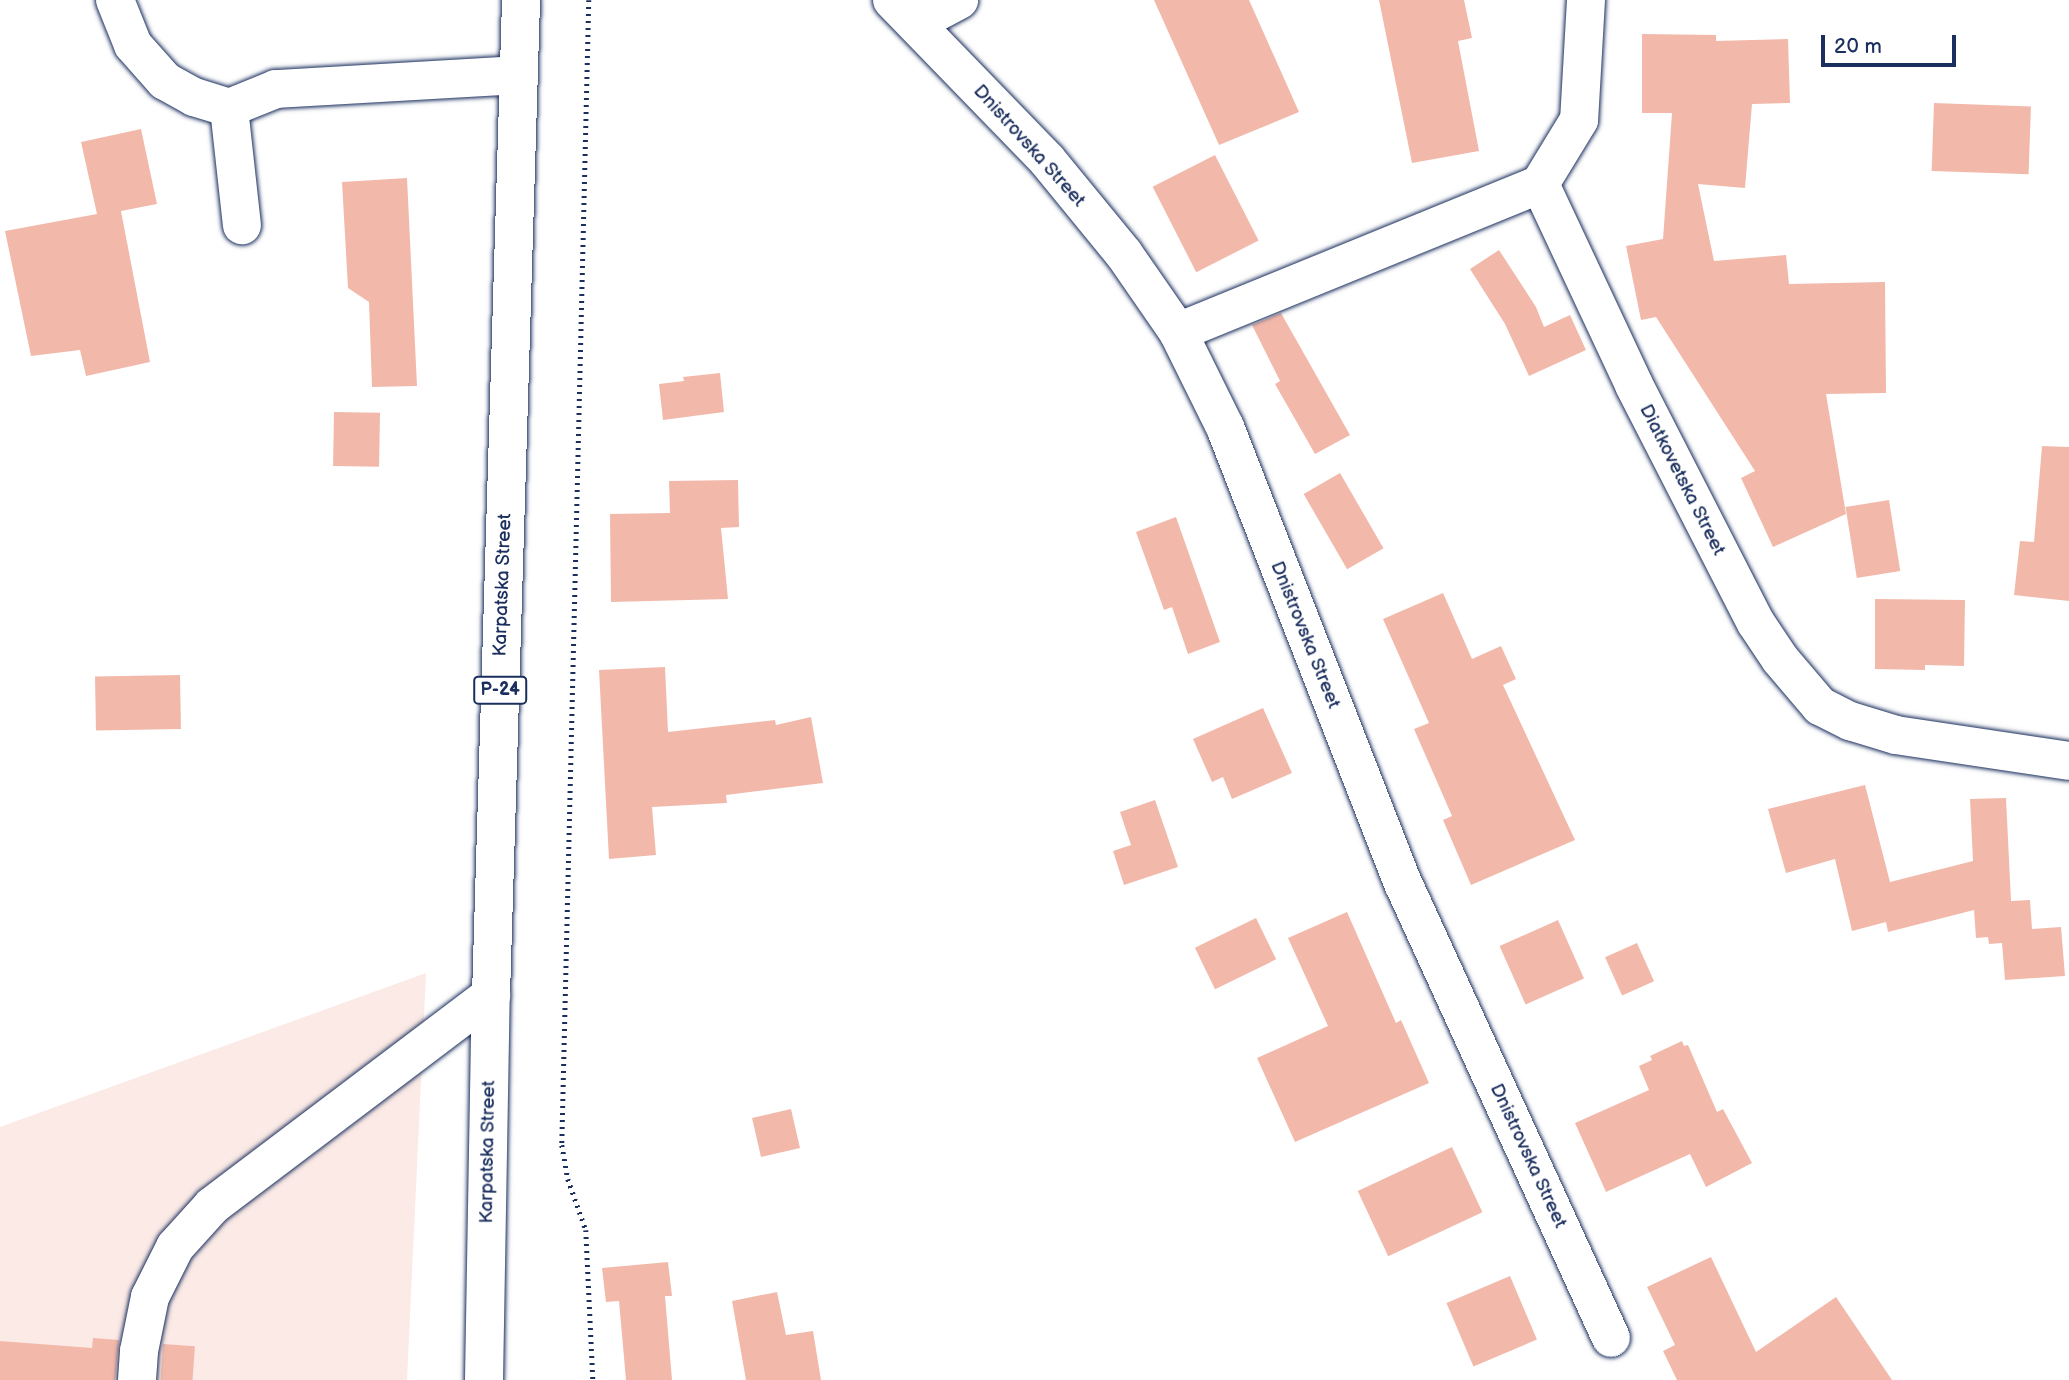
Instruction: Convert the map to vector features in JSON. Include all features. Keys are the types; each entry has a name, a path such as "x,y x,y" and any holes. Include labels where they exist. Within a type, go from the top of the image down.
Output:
{"street":[{"path":"115,0 133,45 165,81 194,97 229,108 276,89 518,75"},
{"name":"Karpatska Street","path":"484,1380 491,995 521,0"},
{"path":"904,12 959,0"},
{"path":"1178,332 1541,184 1580,120 1586,0"},
{"name":"Dnistrovska Street","path":"904,12 1047,160 1124,254 1178,332 1225,427 1403,883 1611,1338"},
{"path":"229,108 243,225"},
{"name":"Diatkovetska Street","path":"1541,184 1634,385 1713,541 1756,622 1801,687 1820,706 1850,721 1896,735 2069,761"},
{"path":"137,1380 139,1351 150,1297 175,1247 212,1206 491,995"}],"path":[{"path":"589,0 562,1145 568,1179 586,1230 593,1380"}],"shaded area":[{"path":"426,973 407,1380 0,1380 0,1127"}],"building":[{"path":"1154,0 1249,0 1299,112 1219,145"},
{"path":"1379,0 1464,0 1472,38 1458,41 1479,151 1412,163"},
{"path":"1642,34 1716,35 1716,41 1788,39 1790,103 1752,104 1745,188 1698,184 1714,261 1786,255 1789,284 1885,282 1886,393 1826,394 1846,514 1773,547 1741,478 1755,471 1656,317 1641,320 1626,246 1663,239 1672,113 1642,113"},
{"path":"1934,103 2031,106 2029,174 1932,171"},
{"path":"141,129 157,204 121,211 150,362 86,376 80,350 31,356 5,231 97,214 81,142"},
{"path":"1215,155 1259,241 1196,272 1153,187"},
{"path":"407,178 417,386 372,387 369,302 348,288 342,182"},
{"path":"1499,250 1536,307 1544,327 1570,315 1586,350 1529,376 1505,324 1470,269"},
{"path":"1281,313 1350,435 1315,454 1275,384 1280,381 1252,325"},
{"path":"720,373 724,412 663,420 659,384 684,381 683,377"},
{"path":"334,412 380,413 379,467 333,466"},
{"path":"2042,446 2069,447 2069,601 2014,595 2020,541 2034,542"},
{"path":"1340,473 1384,548 1347,569 1304,494"},
{"path":"738,480 739,527 721,528 728,599 611,602 610,514 670,513 669,481"},
{"path":"1889,500 1900,571 1857,578 1846,507"},
{"path":"1176,517 1220,642 1188,654 1172,607 1164,610 1136,532"},
{"path":"1443,593 1472,659 1501,646 1516,679 1503,685 1575,840 1471,885 1443,820 1452,816 1414,729 1429,723 1383,619"},
{"path":"1875,599 1965,600 1964,666 1925,665 1925,670 1875,669"},
{"path":"665,667 668,732 775,720 776,725 811,717 823,783 726,795 727,803 652,807 656,855 609,859 599,670"},
{"path":"180,675 181,729 96,730 95,676"},
{"path":"1263,708 1292,773 1232,799 1223,777 1212,782 1193,739"},
{"path":"1865,785 1890,882 1973,861 1970,799 2006,798 2011,901 2030,900 2032,929 2061,927 2065,976 2005,980 2002,943 1989,944 1988,937 1976,938 1974,910 1888,932 1886,922 1852,931 1835,859 1786,873 1768,809"},
{"path":"1155,800 1178,867 1124,885 1113,851 1131,845 1120,812"},
{"path":"1347,912 1396,1023 1401,1020 1429,1083 1295,1142 1257,1058 1328,1026 1288,938"},
{"path":"1256,918 1276,959 1215,989 1195,948"},
{"path":"1558,920 1584,978 1526,1004 1500,946"},
{"path":"1637,943 1654,981 1622,996 1605,957"},
{"path":"1682,1041 1684,1046 1688,1045 1717,1112 1723,1109 1752,1163 1706,1187 1690,1154 1606,1192 1575,1123 1649,1090 1639,1066 1652,1060 1650,1056"},
{"path":"791,1109 800,1148 761,1157 752,1118"},
{"path":"1452,1147 1482,1212 1388,1256 1358,1191"},
{"path":"1711,1257 1756,1352 1836,1297 1892,1380 1677,1380 1663,1351 1675,1345 1647,1287"},
{"path":"668,1262 672,1296 665,1296 672,1380 626,1380 619,1301 606,1302 602,1268"},
{"path":"1510,1276 1537,1340 1473,1366 1446,1303"},
{"path":"777,1292 786,1335 813,1331 821,1380 746,1380 732,1301"},
{"path":"93,1338 119,1340 115,1380 0,1380 0,1341 92,1348"},
{"path":"163,1344 195,1346 193,1380 160,1380"}]}
